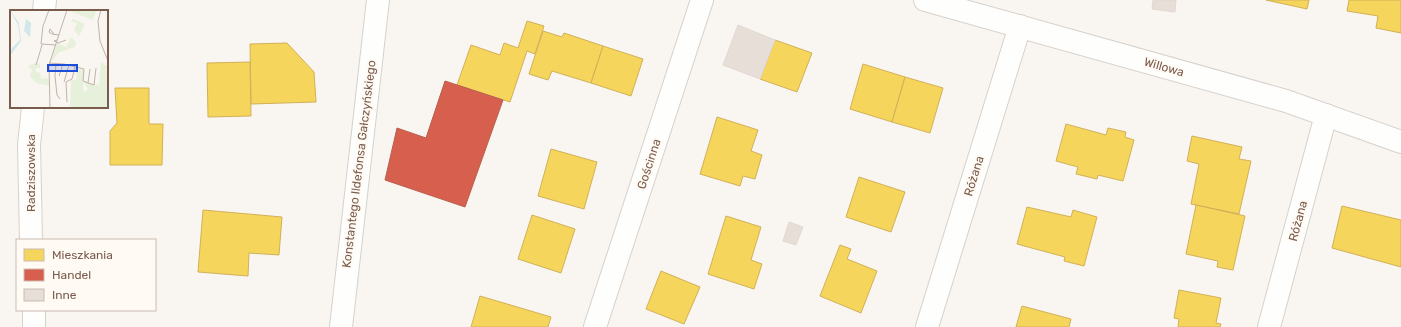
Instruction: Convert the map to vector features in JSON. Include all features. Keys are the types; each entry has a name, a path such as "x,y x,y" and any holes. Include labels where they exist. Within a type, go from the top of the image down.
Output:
{"street":[{"path":"44,10 45,0"},
{"name":"Konstantego Ildefonsa Gałczyńskiego","path":"341,327 378,0"},
{"name":"Gościnna","path":"595,327 702,0"},
{"name":"Willowa","path":"925,0 1286,101 1401,142"},
{"name":"Różana","path":"927,327 1020,26"},
{"name":"Radziszowska","path":"31,239 29,145 33,108"},
{"name":"Różana","path":"1269,327 1326,115"},
{"path":"34,311 34,327"}],"building: Mieszkania":[{"path":"1266,0 1309,0 1307,9"},
{"path":"1349,0 1401,0 1401,33 1376,28 1378,16 1347,11"},
{"path":"527,21 544,26 535,54 527,51 510,102 457,85 471,45 500,55 504,43 518,48"},
{"path":"543,31 562,37 564,33 603,46 591,83 552,71 548,80 529,74"},
{"path":"775,40 812,53 797,92 760,79"},
{"path":"287,43 314,72 316,102 251,104 250,44"},
{"path":"603,46 643,59 631,96 591,83"},
{"path":"250,62 251,116 208,117 207,63"},
{"path":"863,64 905,77 892,122 850,109"},
{"path":"905,77 943,88 930,133 892,122"},
{"path":"115,88 149,88 149,124 163,124 162,165 110,165 110,131 117,123"},
{"path":"717,117 758,130 751,151 762,155 755,179 743,176 740,186 700,174"},
{"path":"1066,124 1106,135 1108,128 1126,132 1125,137 1134,140 1123,181 1098,175 1097,179 1076,174 1078,167 1056,161"},
{"path":"1192,136 1242,147 1239,159 1251,161 1239,214 1191,204 1199,164 1187,161"},
{"path":"551,149 597,162 584,209 538,196"},
{"path":"859,177 905,192 891,232 846,217"},
{"path":"1196,205 1245,216 1233,270 1217,267 1218,261 1186,254"},
{"path":"1342,206 1401,220 1401,267 1332,248"},
{"path":"1027,207 1071,217 1073,210 1097,217 1084,266 1064,261 1065,257 1017,244"},
{"path":"203,210 282,217 279,255 249,253 248,276 198,272"},
{"path":"532,215 575,229 561,273 518,259"},
{"path":"726,216 761,227 751,260 762,264 754,289 708,274"},
{"path":"840,245 851,249 847,259 877,271 861,313 820,296"},
{"path":"661,271 700,287 684,324 646,309"},
{"path":"1179,290 1221,298 1216,323 1221,324 1220,327 1178,327 1179,319 1174,318"},
{"path":"480,296 551,317 548,327 471,327"},
{"path":"1022,306 1071,319 1069,327 1016,327"}],"building: Handel":[{"path":"445,81 503,100 465,207 385,180 397,128 426,138"}],"building: Inne":[{"path":"1153,0 1176,0 1175,12 1152,9"},
{"path":"738,25 775,40 760,79 723,65"},
{"path":"789,222 803,227 796,245 783,241"}]}
